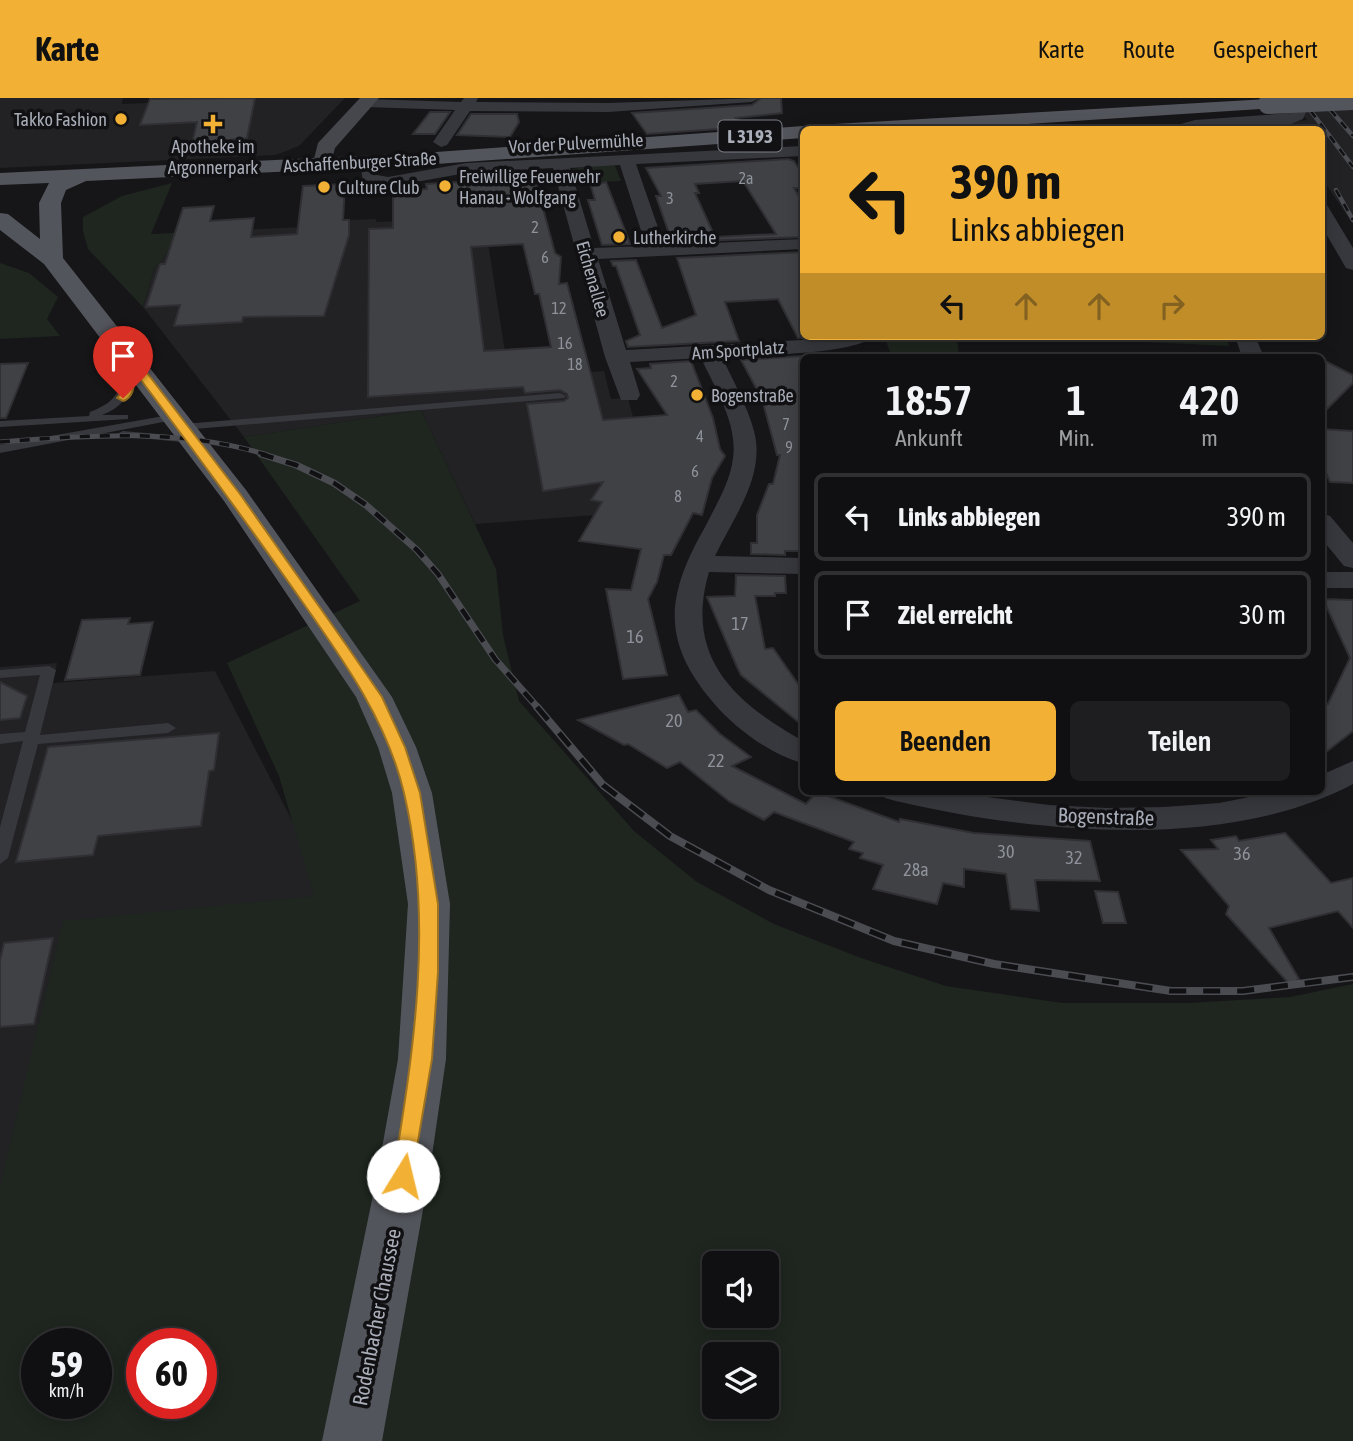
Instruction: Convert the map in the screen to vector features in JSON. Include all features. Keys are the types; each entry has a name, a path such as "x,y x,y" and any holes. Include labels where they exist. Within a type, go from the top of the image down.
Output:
{"main road":[{"path":"901,126 1353,100"},
{"name":"Aschaffenburger Straße","path":"0,179 368,162 697,140 800,147"},
{"path":"52,259 50,204 57,186 83,175"},
{"path":"0,179 28,189 50,204"},
{"name":"Rodenbacher Chaussee","path":"0,219 52,259 235,496 374,697 397,747 412,793 429,904 422,1059 403,1176 352,1441"}],"street":[{"path":"323,163 325,147 368,101 632,108 752,98"},
{"path":"441,142 468,102"},
{"path":"1190,126 1291,119 1300,114 1292,104"},
{"path":"668,158 667,151 670,149 697,140"},
{"name":"Vor der Pulvermühle","path":"368,162 369,178 383,182 466,168 668,158 800,147"},
{"path":"626,160 657,251"},
{"name":"Eichenallee","path":"559,163 629,395"},
{"path":"1325,216 1353,264"},
{"path":"586,254 800,244"},
{"name":"Am Sportplatz","path":"616,357 841,343 850,340"},
{"path":"709,352 742,428 745,448 737,484 687,593 685,624 699,666 713,687 764,731 800,752"},
{"path":"1325,518 1353,518"},
{"path":"1325,523 1353,560"},
{"path":"698,564 800,566"},
{"path":"1325,580 1353,580"},
{"path":"1325,786 1353,771"},
{"name":"Bogenstraße","path":"911,795 1005,810 1139,818 1194,817 1242,811 1300,795"}],"lane":[{"path":"0,424 94,414 119,402 127,391 131,359"},
{"path":"75,434 116,434 560,396"},
{"path":"56,420 184,428"},
{"path":"0,450 75,434 184,428"},
{"path":"0,674 48,670 0,858"},
{"path":"0,739 168,728"}],"shaded area":[{"path":"0,98 123,98 122,104 261,98 345,98 299,146 276,155 0,168"},
{"path":"1290,98 1342,98 1353,110 1353,224 1325,183 1325,126 1286,126 1284,123 1307,120"},
{"path":"614,163 621,181 577,183 572,169"},
{"path":"172,183 151,234 197,232 168,253 154,268 143,307 88,249 83,231 83,217 122,196"},
{"path":"484,217 509,378 604,371 611,399 628,398 637,432 596,515 475,524 421,410 244,437 143,307 154,268 168,253 197,232 348,225 349,220 376,219 376,222"},
{"path":"0,263 29,273 58,297 47,319 60,336 0,339"},
{"path":"957,340 959,354 891,354 886,341"},
{"path":"1105,340 1227,340 1229,346"},
{"path":"421,410 496,569 503,635 519,701 634,831 697,882 774,924 861,958 946,986 1062,1003 1189,1003 1290,997 1353,984 1353,1441 0,1441 0,1186 63,921 314,896 279,776 227,663 360,601 244,437"},
{"path":"57,663 53,683 215,671 332,898 149,1328 126,1328 126,1408 112,1412 112,1328 21,1328 21,1419 84,1419 0,1441 0,667"}],"building":[{"path":"255,98 247,138 192,144 197,122 140,125 150,99"},
{"path":"761,98 781,98 782,113 736,118 748,127 647,134 632,113 752,105"},
{"path":"430,112 450,112 435,134 413,134"},
{"path":"471,114 517,114 519,122 510,137 457,135"},
{"path":"788,159 794,161 800,170 800,188 794,188 800,198 800,237 672,242 656,196 661,196 646,168","holes":["743,181 776,234 715,237 695,193 699,193 695,184"]},
{"path":"534,175 555,253 561,257 559,284 567,283 603,420 667,415 637,369 651,368 650,364 691,361 713,418 720,449 725,456 712,478 702,515 693,513 671,555 664,555 657,582 648,599 667,675 623,679 606,589 631,590 641,549 579,541 602,502 591,500 603,482 543,491 527,404 564,401 568,398 567,394 560,390 525,393 523,387 368,397 369,229 393,228 393,190 427,189 426,184 476,181 476,178","holes":["523,244 535,294 539,294 551,347 484,351 471,247"]},
{"path":"606,182 630,244 602,245 588,200 595,200 591,186"},
{"path":"345,184 343,220 349,220 349,235 324,316 243,317 242,322 174,326 180,305 146,307 160,264 165,264 183,208 214,206 210,221 254,218 251,237 297,234 303,186"},
{"path":"800,252 800,338 778,299 725,302 739,341 628,347 626,341 640,335 616,266 613,266 611,261 636,260 662,328 696,315 677,258"},
{"path":"800,356 800,551 785,551 785,555 751,554 751,543 757,543 757,515 769,484 773,484 780,455 777,455 762,399 741,360"},
{"path":"1325,361 1353,375 1353,383 1325,411"},
{"path":"28,363 6,418 0,418 0,364"},
{"path":"1325,429 1353,431 1353,483 1330,482 1325,471"},
{"path":"736,575 785,576 786,593 755,596 765,649 773,648 800,687 800,724 741,675 707,597 735,596"},
{"path":"1325,599 1353,600 1353,731 1325,753 1325,703 1328,704 1350,658"},
{"path":"130,618 128,624 153,622 140,675 65,680 82,620"},
{"path":"0,682 27,696 20,718 0,720"},
{"path":"679,695 688,712 696,710 720,734 751,757 732,766 806,804 814,795 825,795 899,822 900,819 974,833 1090,841 1100,881 1035,880 1039,911 1011,909 1006,874 964,869 964,887 943,883 937,904 873,889 883,865 860,858 863,853 849,849 854,842 774,812 764,820 730,802 680,762 667,768 628,744 624,745 578,720"},
{"path":"219,733 214,770 209,771 201,826 98,836 93,855 16,862 48,747"},
{"path":"1285,833 1331,883 1353,878 1353,928 1338,911 1269,928 1299,979 1290,985 1226,914 1229,906 1181,850 1218,849 1211,840 1236,836 1239,841"},
{"path":"1095,891 1118,892 1126,923 1103,923"},
{"path":"53,938 34,1024 0,1027 0,960 4,943"}],"railway":[{"path":"1301,98 1322,126"},
{"path":"1320,98 1353,136"},
{"path":"1325,130 1353,167"},
{"path":"1336,190 1353,220"},
{"path":"0,442 66,437 168,437 235,446 267,455"},
{"path":"261,454 296,465 334,483 366,505 417,550 438,574 495,659 539,709"},
{"path":"537,707 603,785 670,836 769,890 894,941 994,964 1171,991 1243,991 1353,977"}],"place":[{"name":"Takko Fashion","path":"121,119"},
{"name":"Apotheke im Argonnerpark","path":"213,124"},
{"name":"Freiwillige Feuerwehr Hanau - Wolfgang","path":"445,186"},
{"name":"Culture Club","path":"324,187"},
{"name":"Lutherkirche","path":"619,237"},
{"name":"Bogenstraße","path":"697,395"}],"route":[{"path":"123,398 127,391 131,359 235,496 342,649 374,697 397,747 412,793 429,904 422,1059 403,1176"}]}
